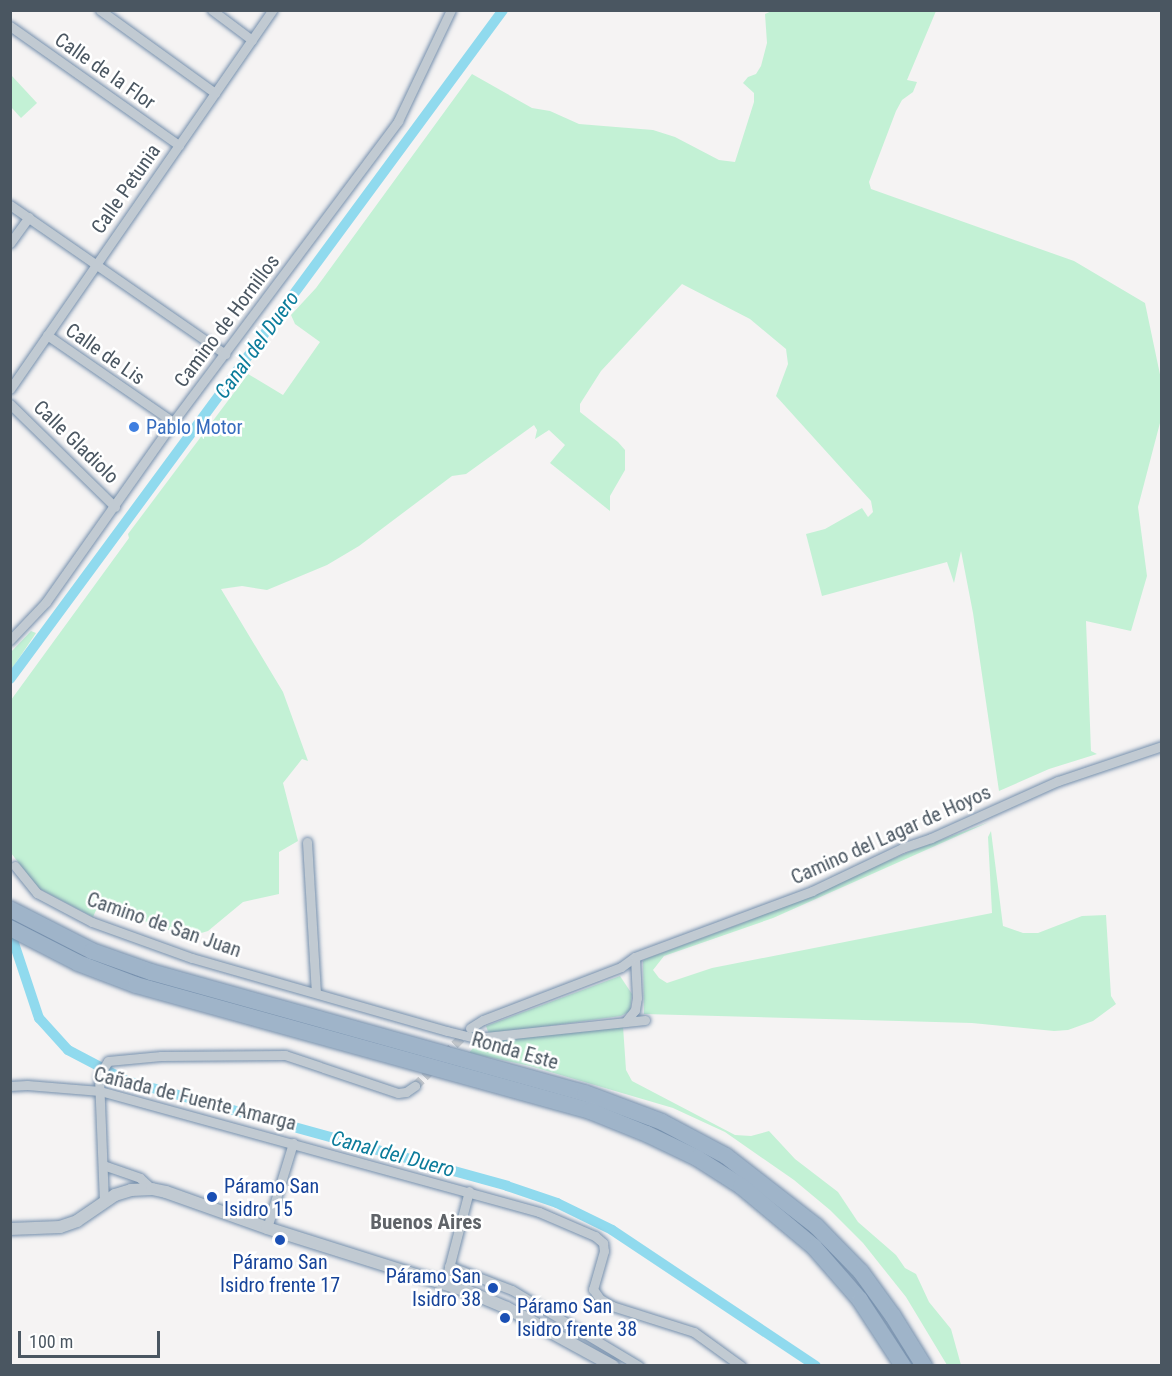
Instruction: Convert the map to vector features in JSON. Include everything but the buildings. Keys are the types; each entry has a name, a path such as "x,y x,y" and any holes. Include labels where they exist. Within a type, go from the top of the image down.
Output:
{"highway":[{"name":"Ronda Este","path":"10,909 30,930 78,963 177,998 590,1111 647,1134 697,1158 748,1192 814,1247 860,1300 903,1365"},
{"name":"Ronda Este","path":"10,928 30,930 151,972 585,1093 662,1122 726,1156 816,1226 861,1272 893,1316 924,1365"}],"street":[{"path":"100,10 215,93"},
{"path":"212,10 252,40"},
{"name":"Calle Petunia","path":"10,389 272,10"},
{"name":"Camino de Hornillos","path":"10,640 46,602 116,507 173,422 399,121 451,10"},
{"name":"Calle de la Flor","path":"10,26 179,145"},
{"path":"10,205 225,354"},
{"path":"10,243 29,217"},
{"name":"Calle de Lis","path":"47,335 173,422"},
{"name":"Calle Gladiolo","path":"10,404 116,507"},
{"name":"Camino del Lagar de Hoyos","path":"470,1028 483,1020 621,967 635,957 812,891 902,848 932,838 1058,781 1161,746"},
{"path":"307,842 316,993"},
{"name":"Camino de San Juan","path":"15,866 37,893 92,922 192,958 476,1038 645,1020"},
{"path":"626,1021 635,1010 637,998 635,957"},
{"path":"104,1202 99,1076 108,1061 161,1056 285,1055 398,1093 406,1092 415,1086"},
{"name":"Cañada de Fuente Amarga","path":"10,1086 27,1085 100,1091 539,1212 596,1236 603,1243 604,1251 593,1289 600,1299 612,1306 694,1332 741,1365"},
{"path":"267,1228 293,1143"},
{"path":"103,1165 140,1178 152,1189"},
{"path":"10,1229 60,1227 77,1221 104,1202 131,1190 152,1189 267,1228 445,1283 507,1308 614,1365"},
{"path":"445,1283 469,1191"},
{"path":"449,1266 512,1290 639,1365"}],"green space":[{"path":"774,10 936,11 907,80 917,82 913,92 902,100 896,111 869,182 871,189 1074,261 1145,303 1162,384 1161,419 1138,507 1147,576 1131,631 1086,621 1091,751 1097,754 1049,769 999,791 973,613 961,551 954,583 947,562 822,596 806,534 825,529 862,508 868,517 873,512 871,501 776,396 788,364 786,349 750,319 682,284 601,371 580,404 580,412 625,450 625,470 610,496 610,511 550,463 565,445 549,430 535,439 537,430 534,425 466,474 452,476 359,546 327,565 267,590 242,586 221,589 283,692 308,761 302,759 283,783 298,841 279,852 279,894 243,902 208,931 188,937 128,915 100,901 93,917 38,888 11,853 11,700 129,538 128,534 248,374 283,395 320,342 295,324 291,315 316,288 472,74 532,108 550,111 579,124 653,130 675,137 719,160 735,162 754,102 754,93 743,83 748,77 756,74 761,66 767,43 765,14"},
{"path":"12,76 37,103 21,118 11,107"},
{"path":"31,631 36,633 11,670 11,652"},
{"path":"989,822 773,918 664,956 653,970 667,983 712,968 992,913 988,837 991,831 1003,926 1023,933 1038,933 1082,916 1106,915 1111,996 1116,1004 1093,1021 1068,1030 1054,1031 972,1023 644,1014 643,961 645,959 748,921 911,851"},
{"path":"620,976 632,994 630,1011 621,1016 489,1034 486,1026"},
{"path":"623,1026 626,1070 632,1081 735,1135 751,1136 769,1131 795,1159 838,1192 858,1222 896,1255 905,1268 916,1274 929,1302 951,1329 961,1365 947,1365 906,1297 863,1243 830,1210 794,1180 725,1132 673,1108 530,1066 469,1053 480,1039"}],"waterway":[{"name":"Canal del Duero","path":"10,679 503,10"},
{"name":"Canal del Duero","path":"10,931 39,1018 68,1050 127,1081 507,1186 557,1203 612,1230 816,1366"}],"tunnel":[{"path":"445,1054 467,1032"},
{"path":"415,1086 434,1067"}],"place":[{"name":"Pablo Motor","path":"134,427"},
{"name":"Páramo San Isidro 15","path":"212,1197"},
{"name":"Páramo San Isidro frente 17","path":"280,1240"},
{"name":"Páramo San Isidro 38","path":"493,1288"},
{"name":"Páramo San Isidro frente 38","path":"505,1318"}],"district":[{"name":"Buenos Aires","path":"426,1222"}]}
